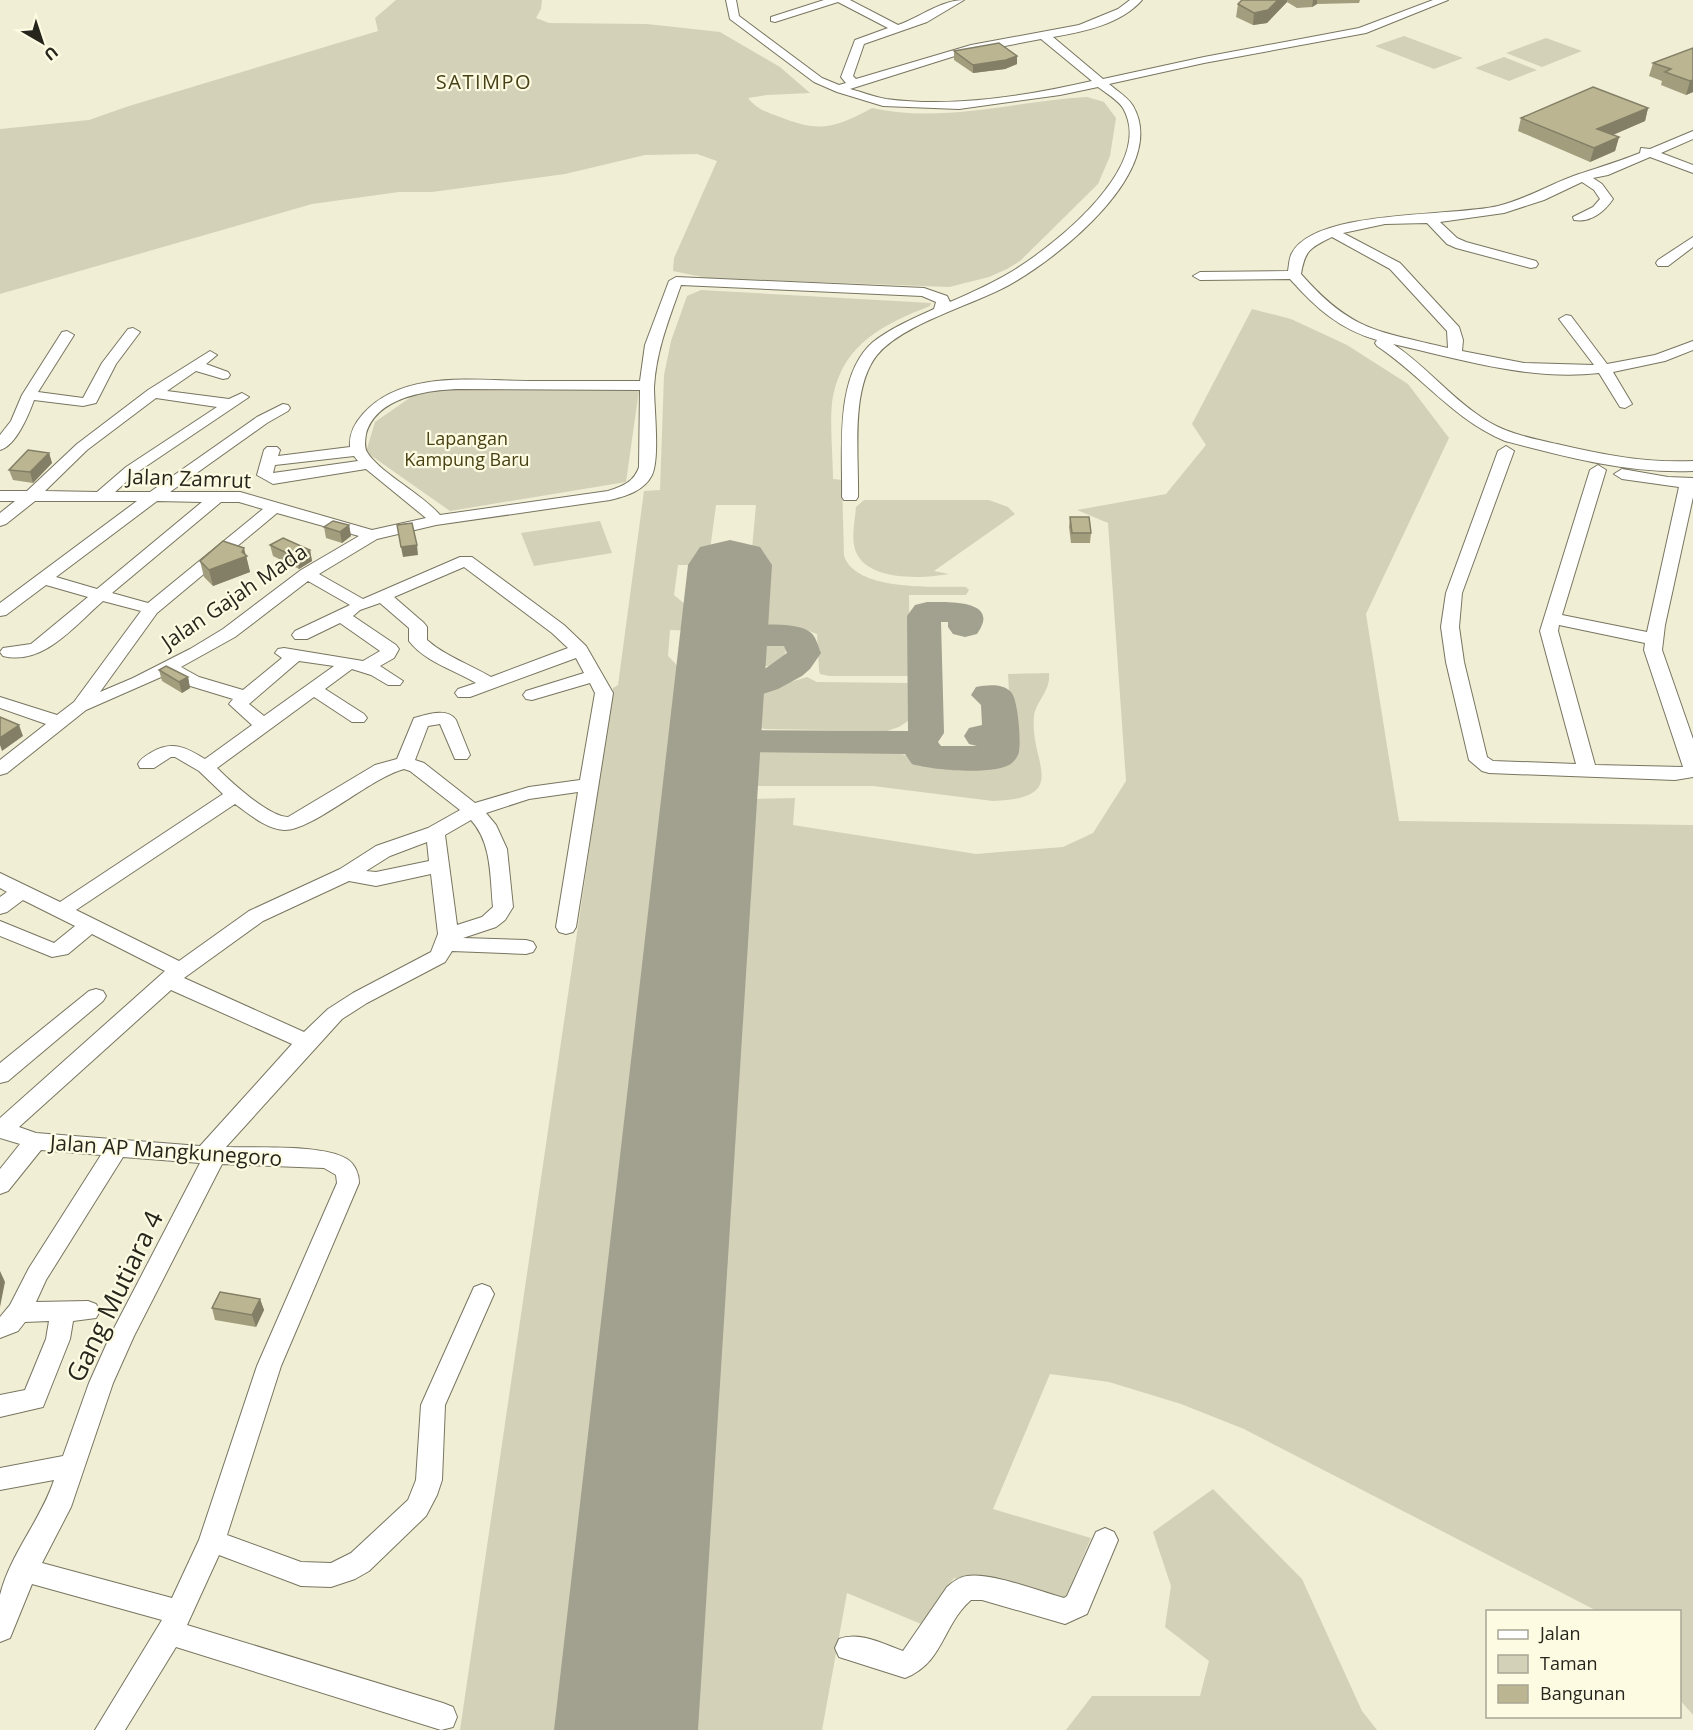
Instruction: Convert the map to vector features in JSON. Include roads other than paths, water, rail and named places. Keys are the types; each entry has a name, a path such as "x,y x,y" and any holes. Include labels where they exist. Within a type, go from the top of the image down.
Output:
{"street":[{"path":"731,0 734,17 740,23 819,80 838,89 884,102 933,105 993,102 1099,81 1234,46 1362,31 1443,0"},
{"path":"775,20 836,0"},
{"path":"842,0 898,29"},
{"path":"855,84 847,77 859,42 937,14 959,0"},
{"path":"838,89 960,51 1110,19 1137,0"},
{"path":"1317,36 1358,23 1415,0 1430,5"},
{"path":"850,497 852,400 868,356 880,345 917,321 1004,283 1028,269 1098,206 1125,174 1135,147 1134,120 1127,105 1042,34"},
{"path":"1294,275 1298,254 1310,243 1332,232 1373,222 1430,219 1499,210 1540,196 1583,177 1604,172 1693,127"},
{"path":"1649,150 1693,135"},
{"path":"1649,150 1693,163"},
{"path":"1649,150 1693,169"},
{"path":"1579,217 1598,210 1606,199 1598,187 1583,177"},
{"path":"1430,219 1452,241 1531,264"},
{"path":"1332,232 1382,257 1404,274 1454,330 1456,340 1454,355"},
{"path":"1663,262 1693,241"},
{"path":"1200,276 1294,275 1327,309 1361,331 1399,346 1535,370 1604,369 1656,360 1693,345"},
{"path":"372,535 436,520 610,495 637,485 645,476 647,467 647,386 652,345 676,281 924,292 963,290 1004,283"},
{"path":"924,292 942,299 944,304 940,312"},
{"path":"1566,319 1604,369 1625,404"},
{"path":"29,395 83,402 91,400 113,358 133,332"},
{"path":"0,445 18,422 29,395 67,334"},
{"path":"1399,346 1423,373 1472,420 1508,445 1598,470 1690,484 1653,639 1653,650 1692,762 1692,770 1675,774 1489,767 1478,760 1455,662 1450,627 1454,593 1508,445"},
{"path":"0,521 31,496 66,461 153,393 210,354"},
{"path":"194,365 223,375"},
{"path":"436,520 426,508 369,464 358,451 361,427 373,411 385,402 411,391 451,385 647,386"},
{"path":"101,496 131,470 237,400 153,393"},
{"path":"0,611 154,496 262,420 283,408"},
{"path":"1508,445 1634,464 1664,467 1693,466"},
{"path":"358,451 272,455 265,475 277,479 369,464"},
{"path":"1587,771 1549,631 1598,470"},
{"name":"Jalan Zamrut","path":"0,496 248,498 372,535"},
{"path":"9,652 28,652 37,648 218,496"},
{"path":"80,706 151,609 276,506"},
{"name":"Jalan Gajah Mada","path":"0,769 80,706 169,668 229,633 307,574 372,535"},
{"path":"301,635 362,605 466,560 558,629 580,650 604,693 566,927"},
{"path":"307,574 362,605"},
{"path":"43,579 151,609"},
{"path":"382,596 418,627 417,638 435,656 456,664 489,683"},
{"path":"341,616 391,650"},
{"path":"1552,618 1653,639"},
{"path":"206,767 314,688 358,665 388,654 391,650 421,644"},
{"path":"464,693 580,650"},
{"path":"263,725 238,704 290,654 358,665 393,681"},
{"path":"169,668 193,681 246,697"},
{"path":"532,695 594,676"},
{"path":"314,688 358,718"},
{"path":"0,702 60,722"},
{"path":"405,763 420,722 425,720 447,720 461,755"},
{"path":"147,764 167,750 173,749 206,767 236,795 276,822 288,824 302,818 382,769 405,763 417,767 473,811 486,825 497,849 503,907 498,915 489,922 447,939"},
{"path":"1,1129 175,975 256,916 347,874 383,851 435,832 473,811 513,796 589,785"},
{"path":"60,911 236,795"},
{"path":"435,832 447,939"},
{"path":"347,874 376,879 440,865"},
{"path":"0,880 90,925 175,975 307,1041"},
{"path":"0,907 22,891"},
{"path":"0,928 52,950 61,949 90,925"},
{"path":"447,939 526,947"},
{"name":"Gang Mutiara 4","path":"0,1629 24,1570 58,1508 101,1383 211,1155 307,1041 346,1006 438,957 447,939"},
{"path":"0,1075 96,996"},
{"name":"Jalan AP Mangkunegoro","path":"1,1129 35,1141 211,1155 326,1160 343,1167 348,1174 348,1183 269,1366 212,1541"},
{"path":"0,1185 35,1141"},
{"path":"0,1328 9,1324 19,1312 36,1275 117,1148"},
{"path":"109,1730 175,1623 212,1541 301,1574 331,1575 360,1562 417,1509 429,1480 434,1405 482,1294"},
{"path":"0,1406 25,1403 34,1399 58,1339 63,1311"},
{"path":"19,1312 88,1311"},
{"path":"0,1479 71,1466"},
{"path":"849,1648 858,1648 904,1665 910,1664 919,1657 946,1607 966,1588 982,1588 1065,1611 1072,1609 1080,1600 1105,1540"},
{"path":"24,1570 443,1717"}],"district":[{"name":"SATIMPO","path":"484,81"}],"park label":[{"name":"Lapangan Kampung Baru","path":"467,448"}]}
